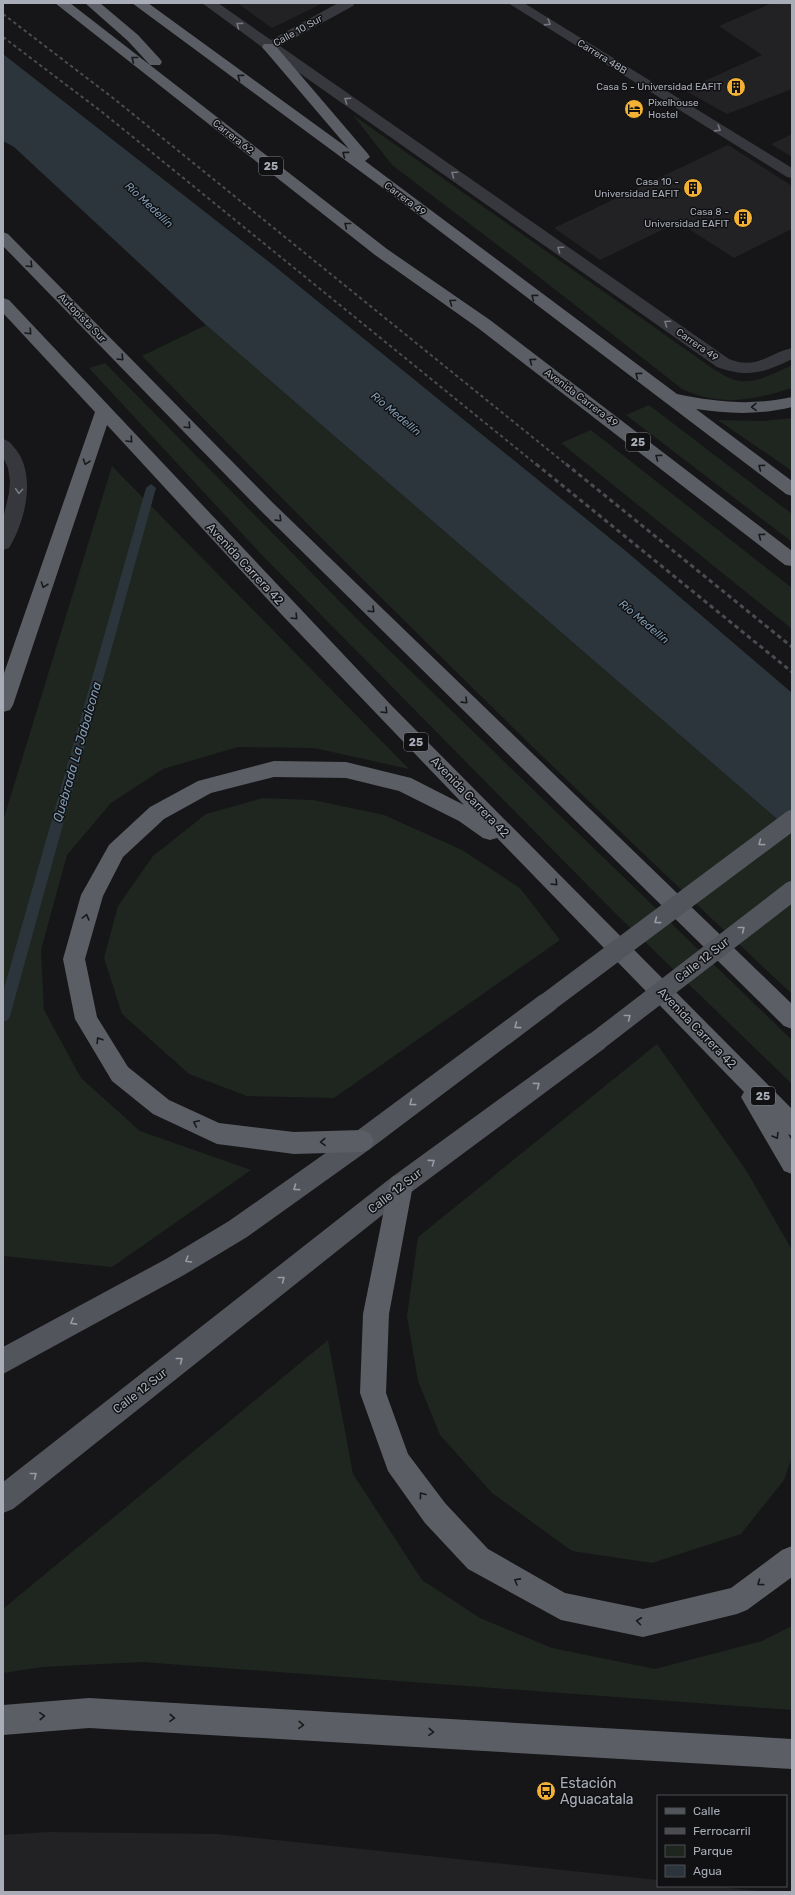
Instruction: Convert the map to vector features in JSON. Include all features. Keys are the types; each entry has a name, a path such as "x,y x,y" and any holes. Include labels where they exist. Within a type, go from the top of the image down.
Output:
{"highway":[{"name":"Carrera 62","path":"62,3 381,252 484,324"},
{"path":"92,3 133,38 199,110"},
{"name":"Carrera 49","path":"139,3 388,186 669,399"},
{"path":"269,47 388,186"},
{"name":"Autopista Sur","path":"3,237 266,506 792,1019"},
{"name":"25","path":"3,304 103,412"},
{"name":"Avenida Carrera 49","path":"484,324 792,560"},
{"path":"669,399 692,403 736,407 781,405 792,402"},
{"path":"669,399 792,490"},
{"path":"5,696 103,412"},
{"name":"Avenida Carrera 42","path":"103,412 300,622 792,1125"},
{"path":"362,1141 294,1143 217,1133 161,1106 120,1074 86,1019 74,959 92,895 116,851 157,813 205,787 274,770 346,770 404,784 466,815 540,869"},
{"path":"735,1067 792,1163"},
{"path":"401,1185 376,1314 373,1393 397,1462 435,1513 478,1559 561,1606 643,1622 737,1600 792,1560"},
{"path":"3,1720 89,1713 792,1754"}],"main road":[{"path":"3,1361 175,1267 238,1229 362,1141 792,820"},
{"name":"Calle 12 Sur","path":"3,1499 401,1185 597,1041 792,891"}],"street":[{"name":"Carrera 49","path":"209,3 269,47 723,363 734,368 746,370 758,369 792,353"},
{"name":"Calle 10 Sur","path":"269,47 348,3"},
{"name":"Carrera 48B","path":"515,3 792,174"},
{"path":"3,544 19,494 19,476 7,449"}],"shaded area":[{"path":"237,3 323,3 272,28"},
{"path":"772,3 792,3 792,89 727,114 684,90 762,55 719,26"},
{"path":"792,134 792,157 771,144"},
{"path":"728,145 792,186 792,229 734,258 678,222 600,260 554,228"},
{"path":"48,1832 218,1834 657,1880 657,1887 722,1887 769,1892 3,1892 3,1835"}],"green space":[{"path":"353,115 715,370 735,380 750,381 757,380 792,365 792,388 764,396 737,400 710,398 696,395 682,389 520,262 392,165"},
{"path":"206,325 792,832 792,994 627,838 463,679 142,356"},
{"path":"105,363 361,623 792,1040 792,1084 614,912 260,553 89,368"},
{"path":"649,405 792,514 792,542 626,415"},
{"path":"792,418 792,471 718,420 763,421"},
{"path":"591,430 792,588 792,629 561,443"},
{"path":"112,466 409,769 314,748 238,747 163,769 111,803 67,855 41,950 44,1010 81,1078 140,1131 251,1170 112,1267 3,1256 3,821"},
{"path":"263,798 313,800 384,815 462,850 520,888 560,940 334,1098 247,1096 189,1074 122,1014 104,958 118,906 153,856 206,814"},
{"path":"657,1044 746,1170 792,1250 792,1457 784,1480 741,1534 652,1563 572,1551 492,1493 440,1435 418,1381 407,1316 418,1237"},
{"path":"328,1340 353,1474 422,1580 480,1618 552,1648 655,1669 762,1641 792,1626 792,1710 142,1662 42,1667 3,1673 3,1609"}],"water":[{"name":"Río Medellín","path":"3,54 273,265 627,552 792,693 792,832 206,325 14,147 3,141"}],"waterway":[{"name":"Quebrada La Jabalcona","path":"3,1016 151,488"}],"railway":[{"path":"3,14 113,98 567,465"},
{"path":"3,37 102,112 537,465"},
{"path":"536,464 792,672"},
{"path":"566,464 792,647"}],"place":[{"name":"Casa 5 - Universidad EAFIT","path":"736,87"},
{"name":"Pixelhouse Hostel","path":"634,109"},
{"name":"Casa 10 - Universidad EAFIT","path":"693,188"},
{"name":"Casa 8 - Universidad EAFIT","path":"743,218"},
{"name":"Estación Aguacatala","path":"546,1791"}]}
